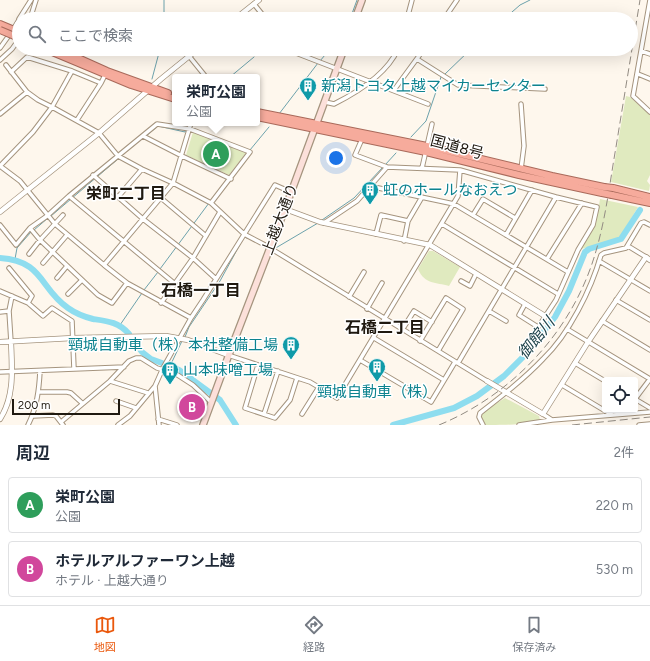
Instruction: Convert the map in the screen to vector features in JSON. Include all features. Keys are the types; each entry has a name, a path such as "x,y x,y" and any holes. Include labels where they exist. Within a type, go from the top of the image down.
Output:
{"highway":[{"path":"0,24 12,31"},
{"path":"0,30 12,32"},
{"path":"62,56 105,75 172,94"},
{"path":"74,56 172,98"},
{"name":"国道8号","path":"260,113 362,139 426,149 519,176 603,190"},
{"name":"国道8号","path":"260,118 315,127 521,169 650,203"},
{"name":"国道8号","path":"612,192 650,196"}],"main road":[{"path":"358,12 362,0"},
{"name":"上越大通り","path":"212,401 341,56"},
{"path":"204,425 212,401"}],"street":[{"path":"23,12 30,0"},
{"path":"32,12 36,0"},
{"path":"244,12 259,0"},
{"path":"408,12 412,0"},
{"path":"449,12 457,0"},
{"path":"650,0 649,13 633,96 650,112"},
{"path":"254,4 260,12"},
{"path":"0,48 12,34"},
{"path":"0,60 12,49"},
{"path":"641,51 650,54"},
{"path":"0,212 99,133 189,56 204,74"},
{"path":"304,56 428,104"},
{"path":"325,102 334,104 370,82 390,63 394,56"},
{"path":"10,72 27,57 72,71 101,83"},
{"path":"394,90 417,58 458,85 545,90"},
{"path":"6,65 27,92 38,100 52,106 99,133 118,156 142,170 173,183 211,203 244,234 265,245 367,309 552,420"},
{"path":"72,71 52,106 33,132 0,166 20,182 55,224 126,283 190,318"},
{"path":"638,74 650,79"},
{"path":"77,120 105,75"},
{"path":"0,114 27,92"},
{"path":"521,104 524,146 521,169"},
{"path":"0,225 16,245 30,228 47,216 69,196 157,124 190,129 250,152 231,179 211,203"},
{"path":"422,168 432,124"},
{"path":"104,265 173,183 191,126"},
{"path":"143,136 231,179"},
{"path":"362,139 355,155 384,166 460,170 597,207 593,225 578,250 556,300 533,335"},
{"path":"324,223 357,201 384,166"},
{"path":"118,197 142,170"},
{"path":"0,342 150,336 179,338 310,382 337,398 454,204 458,196 460,170"},
{"path":"94,176 143,219 216,279"},
{"path":"118,425 126,420 155,386 168,358 190,318 275,185 290,192"},
{"path":"369,186 454,204 568,272"},
{"path":"506,235 532,190"},
{"path":"69,196 174,283"},
{"path":"404,240 408,221 422,197"},
{"path":"360,360 431,402 489,311 556,197"},
{"path":"161,198 206,236"},
{"path":"473,216 483,199 516,218"},
{"path":"547,259 582,203"},
{"path":"284,209 324,223 430,246 545,316"},
{"path":"161,302 192,258 220,212"},
{"path":"29,254 63,215"},
{"path":"376,234 380,215 408,221"},
{"path":"483,425 479,417 480,413 506,393 544,359 567,329 584,301 602,254 626,248 641,223 644,222 650,225"},
{"path":"442,224 558,294"},
{"path":"30,228 40,240 98,295 112,304 126,283"},
{"path":"44,262 67,235"},
{"path":"542,414 616,300 648,259 628,246"},
{"path":"599,261 650,291"},
{"path":"57,278 67,266"},
{"path":"8,268 32,296 28,304"},
{"path":"349,297 364,272"},
{"path":"461,281 470,286 476,274"},
{"path":"68,294 82,280"},
{"path":"367,309 382,283"},
{"path":"0,291 28,304 43,316 52,308 72,321 74,369"},
{"path":"0,418 10,396 12,371 9,311 12,296"},
{"path":"420,341 446,298 464,309 438,351"},
{"path":"616,300 650,320"},
{"path":"525,304 519,314 538,327"},
{"path":"0,312 9,311"},
{"path":"402,330 414,311 432,322"},
{"path":"489,311 506,321"},
{"path":"602,321 650,350"},
{"path":"567,329 650,379 635,399 650,408"},
{"path":"374,338 444,380"},
{"path":"33,416 53,414 62,423 82,403 110,381 129,361 136,358 141,358 163,369 169,370 193,385 212,401"},
{"path":"575,363 602,379"},
{"path":"258,365 245,408 275,418 290,400 297,378"},
{"path":"0,372 124,367"},
{"path":"28,425 33,416 39,392 40,371"},
{"path":"264,414 278,371"},
{"path":"110,381 148,393"},
{"path":"562,385 613,416"},
{"path":"155,386 159,425"},
{"path":"302,414 319,387"},
{"path":"39,392 67,392 82,403"},
{"path":"116,401 136,408"},
{"path":"519,425 552,420 650,412"},
{"path":"158,419 177,425"},
{"path":"639,425 650,424"}],"green space":[{"path":"626,96 630,97 650,115 650,175 647,181 650,185 649,191 611,182"},
{"path":"193,132 246,153 229,175 186,155"},
{"path":"600,199 638,207 620,237 613,241 581,249 596,223"},
{"path":"429,251 433,251 460,267 449,286 427,280 418,269"},
{"path":"505,398 539,416 540,420 522,424 485,425 481,418 481,413"}],"waterway":[{"path":"164,0 164,12"},
{"path":"353,12 357,0"},
{"path":"512,12 520,5 530,0"},
{"path":"152,79 158,56"},
{"path":"320,61 324,56"},
{"path":"444,75 464,56"},
{"path":"234,74 254,57"},
{"path":"279,114 318,63"},
{"path":"411,137 426,121 441,77"},
{"path":"146,136 158,126 185,132 186,129"},
{"path":"250,150 269,127"},
{"path":"121,156 143,138"},
{"path":"385,165 396,153"},
{"path":"51,216 118,159"},
{"path":"322,220 354,198 383,167"},
{"path":"160,269 209,203"},
{"name":"御館川","path":"393,425 454,408 477,396 504,376 526,354 555,317 569,291 585,252 589,249 621,239 640,210"},
{"path":"34,230 48,218"},
{"path":"274,249 318,223"},
{"path":"15,259 17,248 31,232"},
{"path":"185,337 189,327 220,281 244,237 253,240"},
{"name":"御館川","path":"0,258 14,260 25,264 33,270 51,292 71,310 93,319 108,321 121,327 129,334"},
{"path":"144,290 158,272"},
{"path":"120,325 142,293"},
{"path":"170,366 182,341"},
{"name":"御館川","path":"135,343 142,352 151,359 179,370 220,400 236,425"}],"railway":[{"path":"638,12 640,0"},
{"path":"439,425 466,412 492,396 516,377 537,356 573,307 586,280 596,251 605,212 631,56"},
{"path":"572,425 650,417"}],"place":[{"name":"新潟トヨタ上越マイカーセンター","path":"308,101"},
{"name":"栄町公園","path":"216,154"},
{"name":"虹のホールなおえつ","path":"370,205"},
{"name":"頸城自動車（株）本社整備工場","path":"291,360"},
{"name":"頸城自動車（株）","path":"377,382"},
{"name":"山本味噌工場","path":"170,385"},
{"name":"ホテルアルファーワン上越","path":"192,407"}],"district":[{"name":"栄町二丁目","path":"126,193"},
{"name":"石橋一丁目","path":"201,290"},
{"name":"石橋二丁目","path":"385,327"}]}
